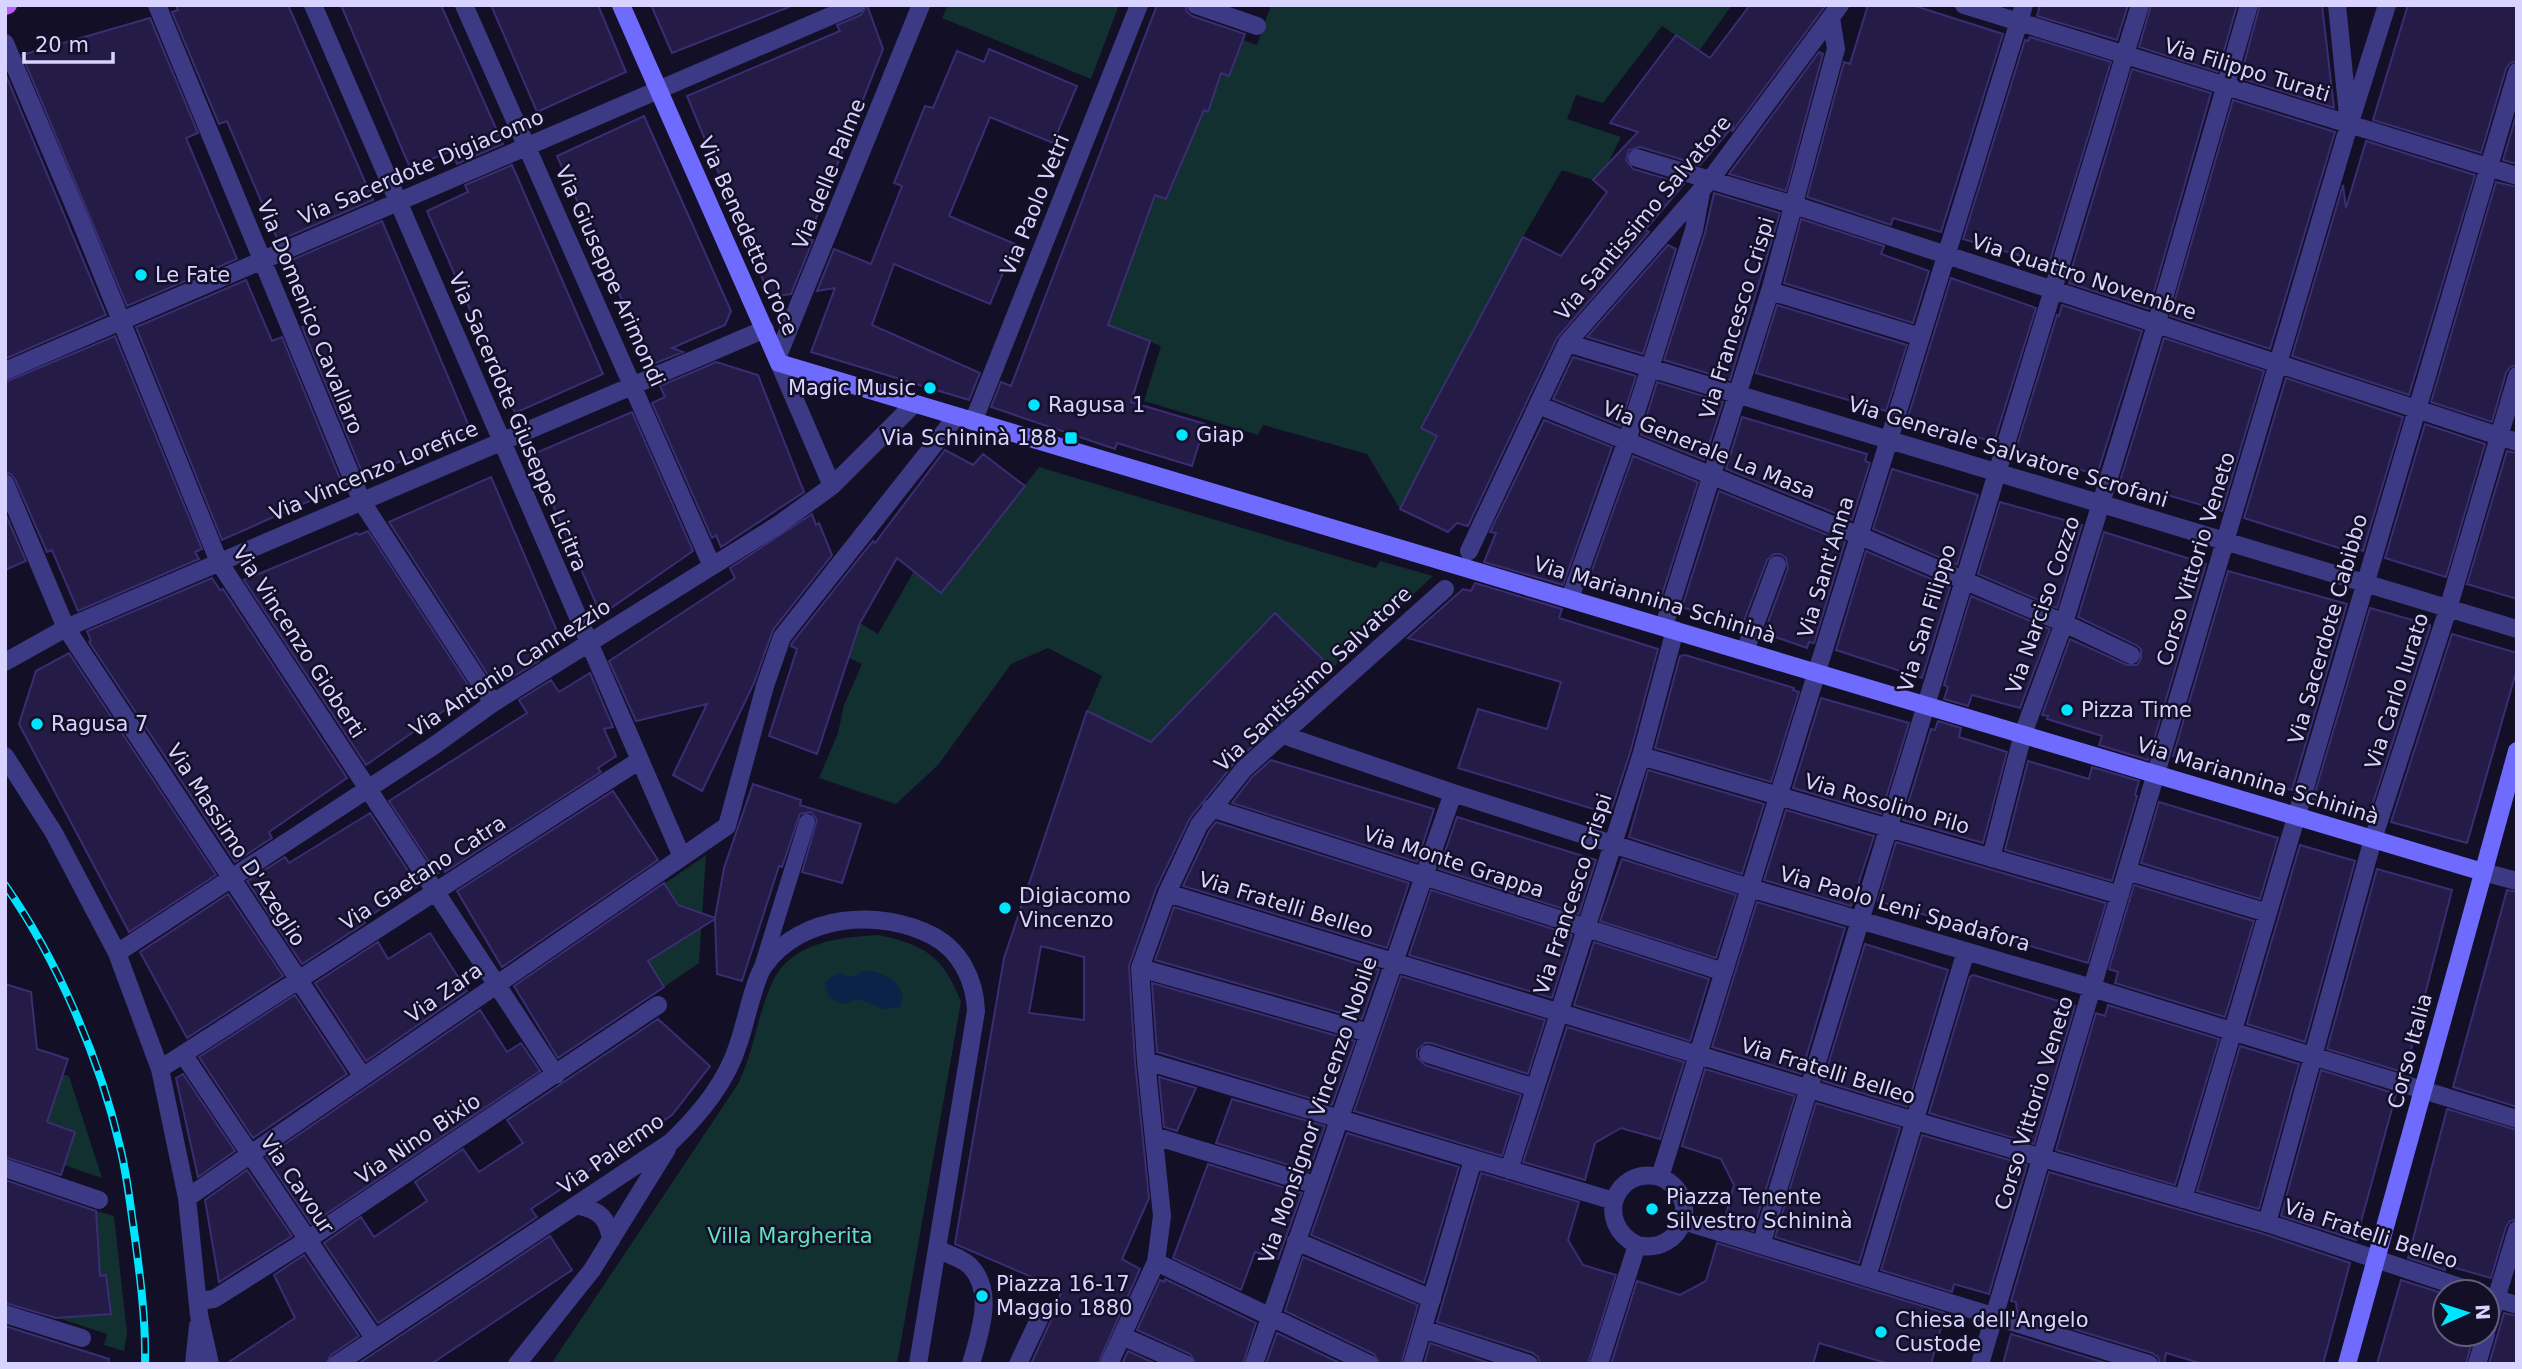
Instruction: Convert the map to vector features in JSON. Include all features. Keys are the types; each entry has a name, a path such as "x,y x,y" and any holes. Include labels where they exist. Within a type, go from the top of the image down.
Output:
{"main road":[{"name":"Via Benedetto Croce","path":"621,5 778,361"},
{"name":"Via Mariannina Schininà","path":"778,361 964,420 1570,598 2483,872"},
{"name":"Corso Italia","path":"2347,1364 2517,751"}],"street":[{"name":"Via Domenico Cavallaro","path":"157,5 362,502 493,703"},
{"name":"Via Sacerdote Giuseppe Licitra","path":"313,5 682,857"},
{"name":"Via Giuseppe Arimondi","path":"464,5 712,566"},
{"name":"Via Sacerdote Digiacomo","path":"5,371 856,5"},
{"name":"Via delle Palme","path":"778,361 921,5"},
{"name":"Via Paolo Vetri","path":"727,826 765,686 782,637 964,420 1139,5"},
{"path":"1196,5 1257,26"},
{"name":"Via Filippo Turati","path":"1964,5 2021,14 2125,56 2517,176"},
{"name":"Via San Filippo","path":"1761,1245 2140,5"},
{"name":"Via Narciso Cozzo","path":"1992,858 2023,734 2064,623 2156,325 2249,5"},
{"name":"Corso Vittorio Veneto","path":"1980,1364 2349,125 2337,5"},
{"path":"2349,125 2388,5"},
{"name":"Via Santissimo Salvatore","path":"1469,551 1567,343 1706,185 1836,12"},
{"name":"Via Francesco Crispi","path":"1508,1170 1641,756 1669,628 1770,291 1836,49 1836,12"},
{"name":"Via Sant'Anna","path":"1660,1177 2021,14"},
{"name":"Via Vincenzo Gioberti","path":"5,43 219,562 556,1074"},
{"name":"Via Sacerdote Cabibbo","path":"2183,1199 2517,72"},
{"name":"Via Quattro Novembre","path":"1637,158 1706,185 1794,205 2517,442"},
{"path":"1570,598 1627,440 1706,185"},
{"path":"1770,291 1921,337"},
{"name":"Via Vincenzo Lorefice","path":"5,662 66,628 765,329"},
{"name":"Via Generale Salvatore Scrofani","path":"1567,343 2517,629"},
{"name":"Via Benedetto Croce","path":"778,361 832,486"},
{"name":"Via Carlo Iurato","path":"2267,1223 2373,839 2448,609 2517,376"},
{"name":"Via Antonio Cannezzio","path":"117,953 493,703 778,525 832,486 914,404"},
{"name":"Via Generale La Masa","path":"1538,405 1860,536 2064,623 2131,655"},
{"name":"Via Massimo D'Azeglio","path":"6,485 66,628 363,1077"},
{"path":"1745,651 1777,565"},
{"name":"Via Santissimo Salvatore","path":"1110,1364 1156,1262 1162,1216 1146,1061 1140,968 1167,893 1199,825 1244,769 1445,589"},
{"name":"Via Paolo Leni Spadafora","path":"1283,735 1453,793 1750,888 2092,988 2517,1119"},
{"path":"5,756 54,832 117,953 160,1069 187,1198 199,1308 210,1364"},
{"name":"Via Rosolino Pilo","path":"1641,756 2120,895"},
{"name":"Via Gaetano Catra","path":"160,1069 640,761"},
{"name":"Via Monsignor Vincenzo Nobile","path":"1254,1364 1453,793"},
{"name":"Via Monte Grappa","path":"1211,808 1724,972"},
{"name":"Via Zara","path":"187,1198 727,826"},
{"path":"2127,871 2268,913"},
{"name":"Via Mariannina Schininà","path":"2483,872 2517,881"},
{"name":"Via Fratelli Belleo","path":"1167,893 1808,1089 2267,1223 2433,1278"},
{"name":"Via Palermo","path":"337,1364 579,1206 671,1142 699,1115 729,1070 762,967 792,937 829,923 890,920 925,932 943,943 970,976 975,991 976,1011 918,1364"},
{"path":"1867,1277 1966,951"},
{"path":"1140,968 1369,1033"},
{"name":"Via Nino Bixio","path":"199,1308 307,1240 658,1005"},
{"name":"Via Cavour","path":"183,1054 374,1338"},
{"path":"1428,1054 1535,1088"},
{"path":"1146,1061 1614,1202"},
{"path":"1154,1136 1316,1185"},
{"path":"517,1364 592,1270 671,1142"},
{"path":"1412,1364 1474,1160"},
{"path":"5,1167 99,1200"},
{"path":"1644,1175 1660,1177 1675,1187 1683,1199 1683,1221 1675,1235 1666,1242 1650,1247 1637,1245 1620,1233 1615,1224 1614,1202 1620,1189 1634,1178 1644,1175"},
{"path":"579,1206 592,1208 602,1216 609,1227 611,1240"},
{"path":"1683,1221 1995,1315 2138,1362"},
{"path":"2498,1278 2517,1230"},
{"path":"1296,1241 1432,1299"},
{"path":"938,1243 970,1265 979,1280 984,1303 980,1332 971,1364"},
{"path":"1599,1364 1637,1245"},
{"path":"1156,1262 1369,1364"},
{"path":"194,1364 199,1308"},
{"path":"1018,1364 1042,1313"},
{"path":"5,1314 82,1338"},
{"path":"1423,1329 1529,1364"},
{"path":"1122,1336 1185,1364"}],"lane":[{"path":"762,967 807,822"}],"green space":[{"path":"948,5 1119,5 1091,79 942,18"},
{"path":"1271,5 1732,5 1699,51 1662,26 1603,103 1576,95 1567,119 1621,137 1607,165 1593,180 1562,170 1421,428 1437,436 1400,509 1367,454 1263,425 1258,435 1144,401 1161,346 1105,324 1155,195 1167,199 1204,110 1207,112 1221,73 1229,76 1243,40 1257,45"},
{"path":"1039,467 1376,568 1380,561 1433,576 1332,668 1275,614 1151,742 1087,711 1102,676 1048,648 1011,664 939,764 896,804 819,778 838,733 844,705 862,664 849,658 860,623 878,634 914,571 942,593"},
{"path":"706,855 699,963 664,987 648,961 677,942 682,911 664,884"},
{"name":"Villa Margherita","path":"879,935 909,943 931,955 947,974 961,1002 897,1364 551,1364 738,1084 767,995 780,969 803,950 818,944"},
{"path":"46,1070 69,1076 102,1178 64,1165 47,1122"},
{"path":"96,1211 114,1216 127,1333 124,1351 104,1345 107,1334 55,1317 52,1261 29,1253 34,1241 51,1247 98,1243","holes":["106,1275 111,1313 78,1316 73,1279"]}],"water":[{"path":"871,971 895,982 903,997 900,1007 884,1009 858,999 844,1004 833,999 826,990 825,982 836,974 849,977"}],"building":[{"path":"176,5 288,5 373,200 278,241 227,121 219,124 172,12 178,10"},
{"path":"341,5 441,5 503,144 457,164 451,151 410,168"},
{"path":"491,5 598,5 626,72 537,112"},
{"path":"651,5 789,5 789,7 672,53"},
{"path":"867,5 883,49 808,239 813,240 791,294 770,297 687,96 840,31 837,25 861,15"},
{"path":"1157,5 1185,5 1192,16 1245,34 1229,76 1221,73 1208,112 1204,110 1166,199 1155,195 1108,325 1150,341 1131,402 1205,424 1192,466 1117,443 1115,449 991,407 1001,382 1011,386"},
{"path":"1750,5 1826,5 1732,132 1733,126 1700,165 1640,147 1629,150 1626,160 1633,169 1684,184 1645,230 1649,232 1557,338 1468,526 1457,523 1448,532 1400,509 1437,436 1421,428 1523,237 1561,256 1607,192 1593,180 1638,132 1610,123 1676,35 1710,58"},
{"path":"1868,5 1912,5 2003,34 1941,232 1893,218 1891,225 1807,197 1844,62 1850,64"},
{"path":"2040,5 2128,5 2117,40 2037,16"},
{"path":"2151,5 2237,5 2218,72 2139,47"},
{"path":"2260,5 2322,5 2334,108 2240,78"},
{"path":"2408,5 2517,5 2517,61 2510,63 2506,69 2481,153 2373,120"},
{"path":"150,18 198,133 186,138 237,259 127,306 22,55"},
{"path":"2030,37 2111,62 2049,264 1963,239 2025,40 2028,41"},
{"path":"989,49 1077,86 1053,143 990,117 949,216 1015,244 990,304 894,264 872,325 980,373 969,400 811,352 835,288 817,291 834,249 871,264 902,186 894,183 925,106 933,108 957,51 984,62"},
{"path":"1819,52 1823,54 1786,191 1729,174"},
{"path":"2132,69 2211,93 2149,309 2069,283"},
{"path":"5,73 106,315 5,359"},
{"path":"2233,100 2335,132 2270,349 2170,316"},
{"path":"2517,113 2517,164 2503,160"},
{"path":"644,116 731,311 725,325 672,348 683,352 651,365 557,156"},
{"path":"2366,141 2475,175 2409,395 2292,356 2343,185 2346,208"},
{"path":"512,165 603,374 515,413 427,211 468,192 465,185"},
{"path":"2496,182 2517,187 2517,365 2510,367 2506,373 2492,422 2431,402"},
{"path":"1714,193 1780,213 1730,380 1664,360 1705,233"},
{"path":"1801,219 1884,246 1881,254 1929,271 1913,323 1784,283"},
{"path":"382,221 471,431 364,477 302,327 313,322 287,262"},
{"path":"1668,245 1676,249 1643,354 1587,337"},
{"path":"1951,278 2036,308 1994,442 1908,417"},
{"path":"246,280 272,341 282,337 343,486 222,540 136,327"},
{"path":"1777,305 1907,345 1886,411 1756,373"},
{"path":"2062,305 2142,331 2097,475 2016,449"},
{"path":"115,336 202,549 195,552 199,559 78,611 52,550 47,552 15,479 5,472 5,382"},
{"path":"2164,338 2264,371 2222,511 2120,481"},
{"path":"1573,357 1636,376 1620,426 1553,399"},
{"path":"716,362 758,375 804,492 721,547 716,535 712,538 652,403 665,397 660,386"},
{"path":"2286,378 2403,417 2363,551 2359,549 2358,554 2244,518"},
{"path":"1657,382 1723,402 1704,460 1641,435"},
{"path":"632,412 693,551 601,615 531,455"},
{"path":"1742,417 1867,454 1865,461 1870,463 1852,520 1726,469"},
{"path":"1544,420 1612,447 1563,585 1484,562 1496,533 1490,532"},
{"path":"2425,424 2485,444 2446,577 2385,558"},
{"path":"945,450 973,465 983,454 1025,486 941,593 897,558 860,623 817,754 769,736 797,649 791,646 792,643 873,541 875,543"},
{"path":"2507,451 2517,453 2517,599 2467,584"},
{"path":"1633,456 1698,482 1660,601 1588,581"},
{"path":"1892,469 1978,495 1957,565 1873,529"},
{"path":"491,477 560,638 535,654 539,661 506,681 500,671 490,678 389,522"},
{"path":"1719,491 1845,542 1814,643 1809,642 1807,648 1764,633 1788,568 1786,558 1780,554 1774,554 1767,560 1742,626 1682,607"},
{"path":"2000,502 2082,525 2057,608 1978,574"},
{"path":"5,513 26,561 5,570"},
{"path":"812,514 816,525 819,523 832,555 773,630 754,683 702,791 673,775 707,704 636,721 609,661 735,578 730,568"},
{"path":"368,531 472,691 366,765 244,580 357,533 359,535"},
{"path":"2104,532 2206,564 2148,760 2099,745 2102,736 2047,719 2048,716 2042,715 2070,639 2127,665 2137,665 2141,659 2141,649 2136,645 2078,617"},
{"path":"1866,551 1950,587 1922,678 1836,650"},
{"path":"2228,571 2347,604 2292,790 2173,756"},
{"path":"212,578 220,590 223,589 347,778 269,832 272,838 235,862 89,642 91,641 87,631"},
{"path":"1475,583 1562,609 1559,618 1658,649 1630,753 1610,814 1458,768 1478,709 1547,729 1561,682 1408,638 1463,589 1471,591"},
{"path":"1971,596 2050,629 2020,708 1972,695 1968,706 1944,699 1948,687 1944,685"},
{"path":"2370,608 2430,627 2369,815 2313,799"},
{"path":"1275,613 1332,668 1284,718 1235,762 1190,818 1156,889 1129,966 1135,1062 1149,1198 1122,1259 1140,1269 1098,1364 1031,1364 1062,1290 955,1244 1004,958 1087,711 1151,742","holes":["1041,946 1084,957 1084,1020 1029,1013"]},
{"path":"2452,634 2517,653 2517,669 2467,843 2391,822"},
{"path":"69,653 216,875 129,932 19,724 36,671"},
{"path":"1685,655 1794,688 1793,690 1799,692 1771,782 1655,748 1680,656"},
{"path":"590,673 613,727 604,729 616,756 598,768 601,772 445,872 444,869 437,874 389,801 527,713 519,700 551,680 559,692"},
{"path":"1821,698 1909,723 1881,814 1793,788"},
{"path":"1938,721 1961,728 1959,737 2007,752 1983,843 1903,820 1931,729 1935,730"},
{"path":"1271,760 1434,809 1417,862 1232,803 1252,777"},
{"path":"2028,761 2089,779 2092,767 2139,781 2112,881 2005,850"},
{"path":"1648,770 1764,804 1742,874 1629,837"},
{"path":"753,784 801,800 800,805 861,824 842,883 802,872 817,820 811,812 800,814 782,867 779,866 742,981 717,974 715,919 648,961 664,987 558,1058 514,986 664,883 678,905 715,918 724,868"},
{"path":"613,791 658,860 502,967 457,891"},
{"path":"2159,802 2278,838 2260,899 2141,863"},
{"path":"1786,810 1874,836 1851,906 1764,880"},
{"path":"370,813 418,886 363,920 365,923 302,964 247,881 285,857 289,863"},
{"path":"1457,817 1596,860 1579,914 1439,869"},
{"path":"1216,822 1409,883 1387,948 1183,886"},
{"path":"1896,842 2106,903 2088,963 1878,901"},
{"path":"2300,845 2355,861 2305,1042 2247,1024"},
{"path":"1622,859 1736,895 1716,958 1600,921"},
{"path":"2377,869 2452,890 2408,1061 2405,1060 2402,1072 2327,1049"},
{"path":"2134,885 2254,921 2225,1017 2115,983 2118,972 2109,969"},
{"path":"1431,890 1572,935 1552,998 1409,955"},
{"path":"2507,890 2517,892 2517,1107 2453,1087"},
{"path":"228,894 283,976 187,1038 140,952"},
{"path":"1757,902 1845,928 1801,1074 1712,1047"},
{"path":"1174,907 1379,970 1362,1019 1155,960"},
{"path":"430,933 467,991 366,1061 315,983 378,942 388,959"},
{"path":"1594,942 1709,979 1690,1041 1574,1005"},
{"path":"1865,944 1948,970 1907,1107 1823,1081"},
{"path":"1973,975 2075,1006 2034,1144 1929,1113 1970,977"},
{"path":"1401,976 1545,1020 1528,1074 1431,1043 1425,1043 1417,1050 1417,1057 1425,1065 1521,1095 1502,1156 1354,1111"},
{"path":"1152,983 1355,1041 1332,1105 1157,1052"},
{"path":"5,984 31,992 37,1049 68,1059 47,1122 75,1132 61,1175 5,1157"},
{"path":"295,995 347,1074 253,1138 199,1057"},
{"path":"2108,1005 2219,1039 2175,1185 2056,1150 2096,1013 2105,1016"},
{"path":"480,1010 507,1052 521,1043 540,1071 311,1224 266,1157"},
{"path":"658,1019 710,1066 672,1115 531,1209 537,1217 378,1323 324,1243 361,1217 374,1237 427,1201 415,1182 463,1149 479,1172 523,1143 507,1120"},
{"path":"1567,1027 1684,1062 1660,1139 1621,1128 1595,1143 1585,1180 1523,1162"},
{"path":"2240,1046 2299,1064 2259,1209 2197,1191"},
{"path":"1705,1069 1795,1096 1753,1231 1724,1222 1734,1185 1721,1159 1682,1146"},
{"path":"2321,1070 2396,1094 2356,1240 2281,1216"},
{"path":"183,1074 235,1151 198,1177 176,1078"},
{"path":"1159,1077 1196,1088 1177,1131 1164,1127"},
{"path":"1232,1099 1325,1126 1309,1171 1216,1143"},
{"path":"1816,1103 1900,1128 1859,1263 1775,1237"},
{"path":"2447,1109 2517,1130 2517,1219 2510,1221 2506,1227 2491,1278 2445,1265 2445,1270 2408,1258"},
{"path":"1347,1133 1459,1167 1424,1283 1311,1235"},
{"path":"1922,1135 2027,1165 1989,1294 1954,1284 1952,1292 1881,1270"},
{"path":"1208,1164 1302,1193 1278,1259 1255,1252 1241,1290 1173,1258"},
{"path":"247,1170 292,1236 219,1282 205,1200"},
{"path":"2049,1172 2264,1234 2350,1263 2323,1364 2203,1364 2166,1353 2164,1364 2160,1364 2158,1357 2152,1353 2017,1312 2016,1302 2011,1301"},
{"path":"1481,1173 1579,1202 1568,1240 1583,1265 1616,1275 1588,1364 1540,1364 1533,1353 1437,1322"},
{"path":"5,1180 96,1211 100,1276 106,1275 111,1314 56,1318 5,1303"},
{"path":"550,1236 572,1270 431,1364 358,1364"},
{"path":"1717,1243 1945,1313 1931,1364 1889,1364 1819,1343 1813,1364 1611,1364 1637,1281 1680,1295 1706,1281"},
{"path":"304,1255 359,1336 331,1355 326,1364 226,1364 295,1318 274,1275"},
{"path":"1303,1257 1418,1305 1401,1364 1380,1364 1374,1354 1285,1311"},
{"path":"1165,1279 1256,1323 1243,1364 1196,1364 1190,1354 1137,1330 1160,1280 1164,1282"},
{"path":"2401,1280 2431,1290 2431,1348 2470,1348 2466,1364 2377,1364"},
{"path":"2504,1313 2517,1316 2517,1364 2489,1364 2494,1348 2501,1348 2501,1323"},
{"path":"5,1326 109,1359 108,1364 5,1364"},
{"path":"1277,1333 1342,1364 1266,1364"},
{"path":"2011,1334 2109,1364 2003,1364"},
{"path":"1430,1343 1492,1364 1424,1364"},
{"path":"1128,1351 1156,1364 1122,1364"}],"railway":[{"path":"5,885 59,977 101,1079 125,1168 144,1314 145,1364"}],"place":[{"name":"Le Fate","path":"141,275"},
{"name":"Magic Music","path":"930,388"},
{"name":"Ragusa 1","path":"1034,405"},
{"name":"Giap","path":"1182,435"},
{"name":"Via Schininà 188","path":"1071,438"},
{"name":"Pizza Time","path":"2067,710"},
{"name":"Ragusa 7","path":"37,724"},
{"name":"Digiacomo Vincenzo","path":"1005,908"},
{"name":"Piazza Tenente Silvestro Schininà","path":"1652,1209"},
{"name":"Piazza 16-17 Maggio 1880","path":"982,1296"},
{"name":"Chiesa dell'Angelo Custode","path":"1881,1332"}]}
